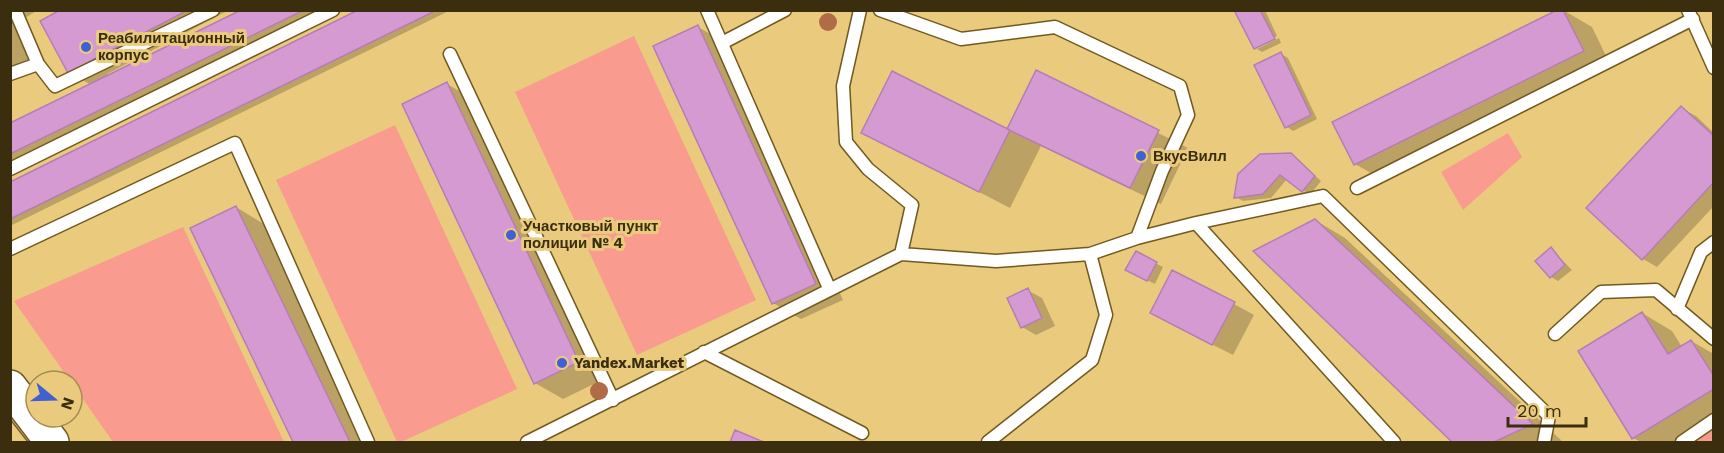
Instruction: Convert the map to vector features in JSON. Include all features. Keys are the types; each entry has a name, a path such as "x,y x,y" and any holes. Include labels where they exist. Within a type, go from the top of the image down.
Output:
{"main road":[{"path":"10,387 52,442"}],"lane":[{"path":"15,10 38,64 55,86 213,10"},
{"path":"10,169 333,10"},
{"path":"707,10 829,288"},
{"path":"722,43 785,10"},
{"path":"860,10 843,86 846,142 868,168 912,205 901,254"},
{"path":"880,10 961,39 1055,27 1180,86 1188,115 1162,171 1137,238"},
{"path":"1357,188 1690,15 1713,68"},
{"path":"450,54 613,400"},
{"path":"10,75 38,64"},
{"path":"10,249 235,143 368,442"},
{"path":"527,442 829,288 901,254 996,261 1090,254 1137,238 1196,223 1323,196 1549,416 1544,442"},
{"path":"1196,223 1395,442"},
{"path":"1677,309 1701,252 1713,242"},
{"path":"988,442 1092,360 1106,315 1090,254"},
{"path":"1555,334 1601,292 1656,290 1713,339"},
{"path":"704,352 862,433"},
{"path":"1682,442 1713,420"}],"shaded area":[{"path":"634,36 756,300 637,355 515,92"},
{"path":"395,125 517,389 401,442 397,442 276,180"},
{"path":"1508,133 1522,157 1463,210 1441,172"},
{"path":"183,227 284,442 113,442 84,401 84,369 62,369 14,301"},
{"path":"1713,420 1713,442 1682,442"}],"building":[{"name":"Реабилитационный корпус","path":"60,10 188,10 68,73 40,21"},
{"path":"241,10 304,10 10,154 10,123"},
{"path":"358,10 437,10 10,219 10,182"},
{"path":"1234,10 1260,10 1275,39 1254,49"},
{"path":"1557,10 1563,10 1584,51 1354,165 1332,122"},
{"path":"698,25 816,284 772,304 653,46"},
{"path":"1281,52 1311,115 1285,128 1254,65"},
{"path":"1036,70 1159,130 1130,188 1007,129"},
{"path":"892,71 1010,130 979,192 861,133"},
{"path":"447,82 579,362 534,384 402,104"},
{"path":"1681,106 1714,136 1714,182 1642,260 1586,208"},
{"path":"1291,153 1315,176 1302,192 1280,175 1263,194 1234,198 1238,174 1260,154"},
{"path":"236,206 350,442 293,442 190,228"},
{"path":"1315,219 1533,424 1494,442 1452,442 1253,251"},
{"path":"1551,247 1565,265 1550,278 1535,261"},
{"path":"1136,251 1157,262 1147,281 1125,270"},
{"path":"1172,270 1235,302 1212,345 1150,313"},
{"path":"1028,288 1042,318 1021,328 1007,298"},
{"path":"1642,312 1668,354 1691,340 1714,376 1714,389 1632,439 1578,351"},
{"path":"735,430 764,442 730,442"}],"tram line":[{"path":"10,419 28,442"}],"place":[{"name":"Реабилитационный корпус","path":"86,47"},
{"name":"ВкусВилл","path":"1141,156"},
{"name":"Участковый пункт полиции № 4","path":"511,235"},
{"name":"Yandex.Market","path":"562,363"}]}
